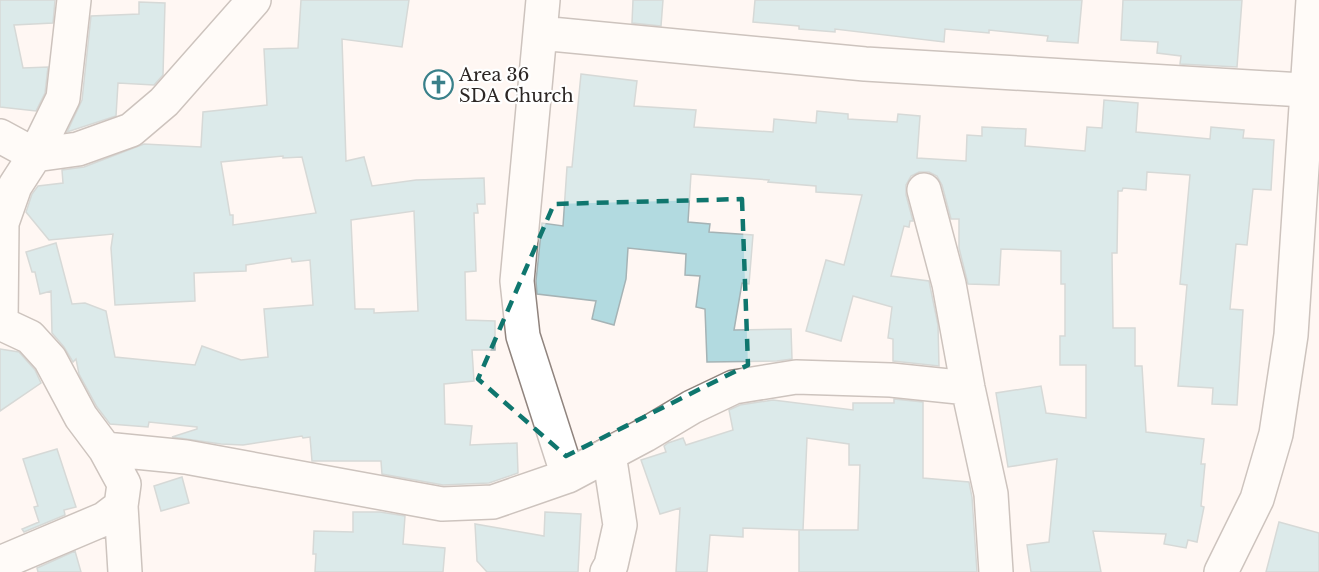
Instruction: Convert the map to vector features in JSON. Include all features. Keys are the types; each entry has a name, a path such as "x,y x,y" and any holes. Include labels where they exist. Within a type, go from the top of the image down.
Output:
{"street":[{"path":"74,0 63,98 36,155 15,186 2,223 1,323 30,336 50,359 81,417 105,449 124,484 121,506 125,572"},
{"path":"0,136 36,155 78,149 131,130 164,102 254,0"},
{"path":"543,0 517,281 523,336 568,476"},
{"path":"1221,572 1257,499 1305,336 1313,91 1313,0"},
{"path":"540,33 865,64 1313,91"},
{"path":"924,190 949,284 991,494 996,572"},
{"path":"105,449 186,457 442,504 493,502 568,476 692,406 734,387 796,377 891,380 968,388"},
{"path":"608,572 620,525 609,454"},
{"path":"0,563 104,519 121,506"}],"highlighted area":[{"path":"742,199 748,365 566,456 478,379 554,204"}],"building":[{"path":"0,0 55,0 53,23 14,25 23,68 48,67 45,93 36,111 0,107"},
{"path":"301,0 409,0 402,47 342,39 346,161 364,157 372,186 416,180 484,178 485,204 477,204 478,213 474,213 476,271 465,272 466,320 495,321 495,350 472,350 474,381 444,384 445,424 472,426 470,445 517,443 518,473 489,483 443,485 382,474 381,461 312,461 310,437 303,438 302,436 243,445 221,444 172,437 197,429 197,427 149,422 148,427 110,424 97,407 79,374 76,359 73,362 52,333 51,291 40,294 35,272 32,272 26,252 56,243 72,304 85,303 106,311 115,357 195,365 202,346 241,360 268,357 264,309 313,305 310,260 292,262 291,258 246,265 246,271 194,273 195,301 115,305 111,248 113,234 49,240 26,212 32,194 38,186 63,183 62,170 84,167 144,144 201,147 203,112 267,105 264,49 298,48","holes":["283,156 283,158 302,157 316,213 233,225 233,215 230,215 221,162","414,211 418,311 374,313 374,309 355,309 351,220"]},
{"path":"633,0 663,0 661,26 632,23"},
{"path":"755,0 1082,0 1078,43 1047,41 1048,36 989,30 989,33 945,29 944,42 835,29 835,32 799,29 799,26 753,22"},
{"path":"1123,0 1242,0 1237,67 1180,64 1181,56 1157,53 1158,42 1121,40"},
{"path":"139,2 165,3 163,75 154,85 118,83 116,116 67,132 82,100 91,16 139,14"},
{"path":"581,74 637,81 634,106 696,110 694,127 773,132 774,119 816,123 817,111 848,114 848,119 897,122 898,114 920,116 917,158 966,161 967,135 982,136 982,127 1026,129 1025,146 1085,151 1087,127 1102,128 1104,100 1138,103 1136,132 1210,139 1211,127 1244,130 1243,138 1274,140 1271,190 1253,189 1247,245 1236,244 1230,309 1243,310 1237,405 1212,404 1213,388 1178,386 1187,285 1180,284 1190,175 1147,172 1146,190 1123,188 1122,191 1118,191 1117,253 1112,253 1113,328 1135,328 1135,366 1142,366 1146,432 1204,439 1201,464 1205,464 1201,506 1204,507 1197,542 1188,540 1186,548 1164,544 1166,534 1093,531 1101,572 1031,572 1027,545 1049,542 1057,459 1008,467 996,393 1041,386 1046,413 1086,418 1086,365 1060,365 1060,336 1065,336 1065,284 1061,284 1061,251 1001,249 999,285 968,284 959,248 959,219 951,219 942,185 937,176 929,172 919,172 911,176 906,185 906,195 913,221 910,221 909,227 904,226 891,276 929,281 938,325 939,366 893,361 893,339 888,338 892,307 853,296 841,341 806,331 826,260 844,265 862,195 816,192 816,186 691,174 688,222 710,224 709,232 753,235 749,284 742,283 734,330 791,329 792,359 707,362 705,309 696,307 700,276 685,275 686,254 628,248 626,279 614,325 592,319 596,301 537,294 536,281 542,223 563,226 567,167 572,167"},
{"path":"0,349 19,352 35,370 41,383 0,411"},
{"path":"894,399 923,402 923,478 969,482 977,572 799,572 799,530 803,530 743,528 743,537 710,535 707,572 676,572 680,508 660,514 641,460 666,452 664,446 683,438 686,445 733,430 729,410 740,405 773,400 853,410 853,403 894,403","holes":["807,438 849,444 849,465 860,465 858,530 803,530"]},
{"path":"57,449 76,507 64,510 65,515 24,532 22,529 39,522 34,507 38,506 23,459"},
{"path":"182,477 189,503 161,511 154,486"},
{"path":"353,512 380,512 405,516 403,544 445,548 443,572 315,572 314,531 353,532"},
{"path":"545,512 581,514 578,572 487,572 477,561 475,524 544,536"},
{"path":"1279,522 1319,533 1319,572 1266,572"},
{"path":"75,551 81,572 38,572 37,568"}],"place":[{"name":"Area 36 SDA Church","path":"438,85"}]}
